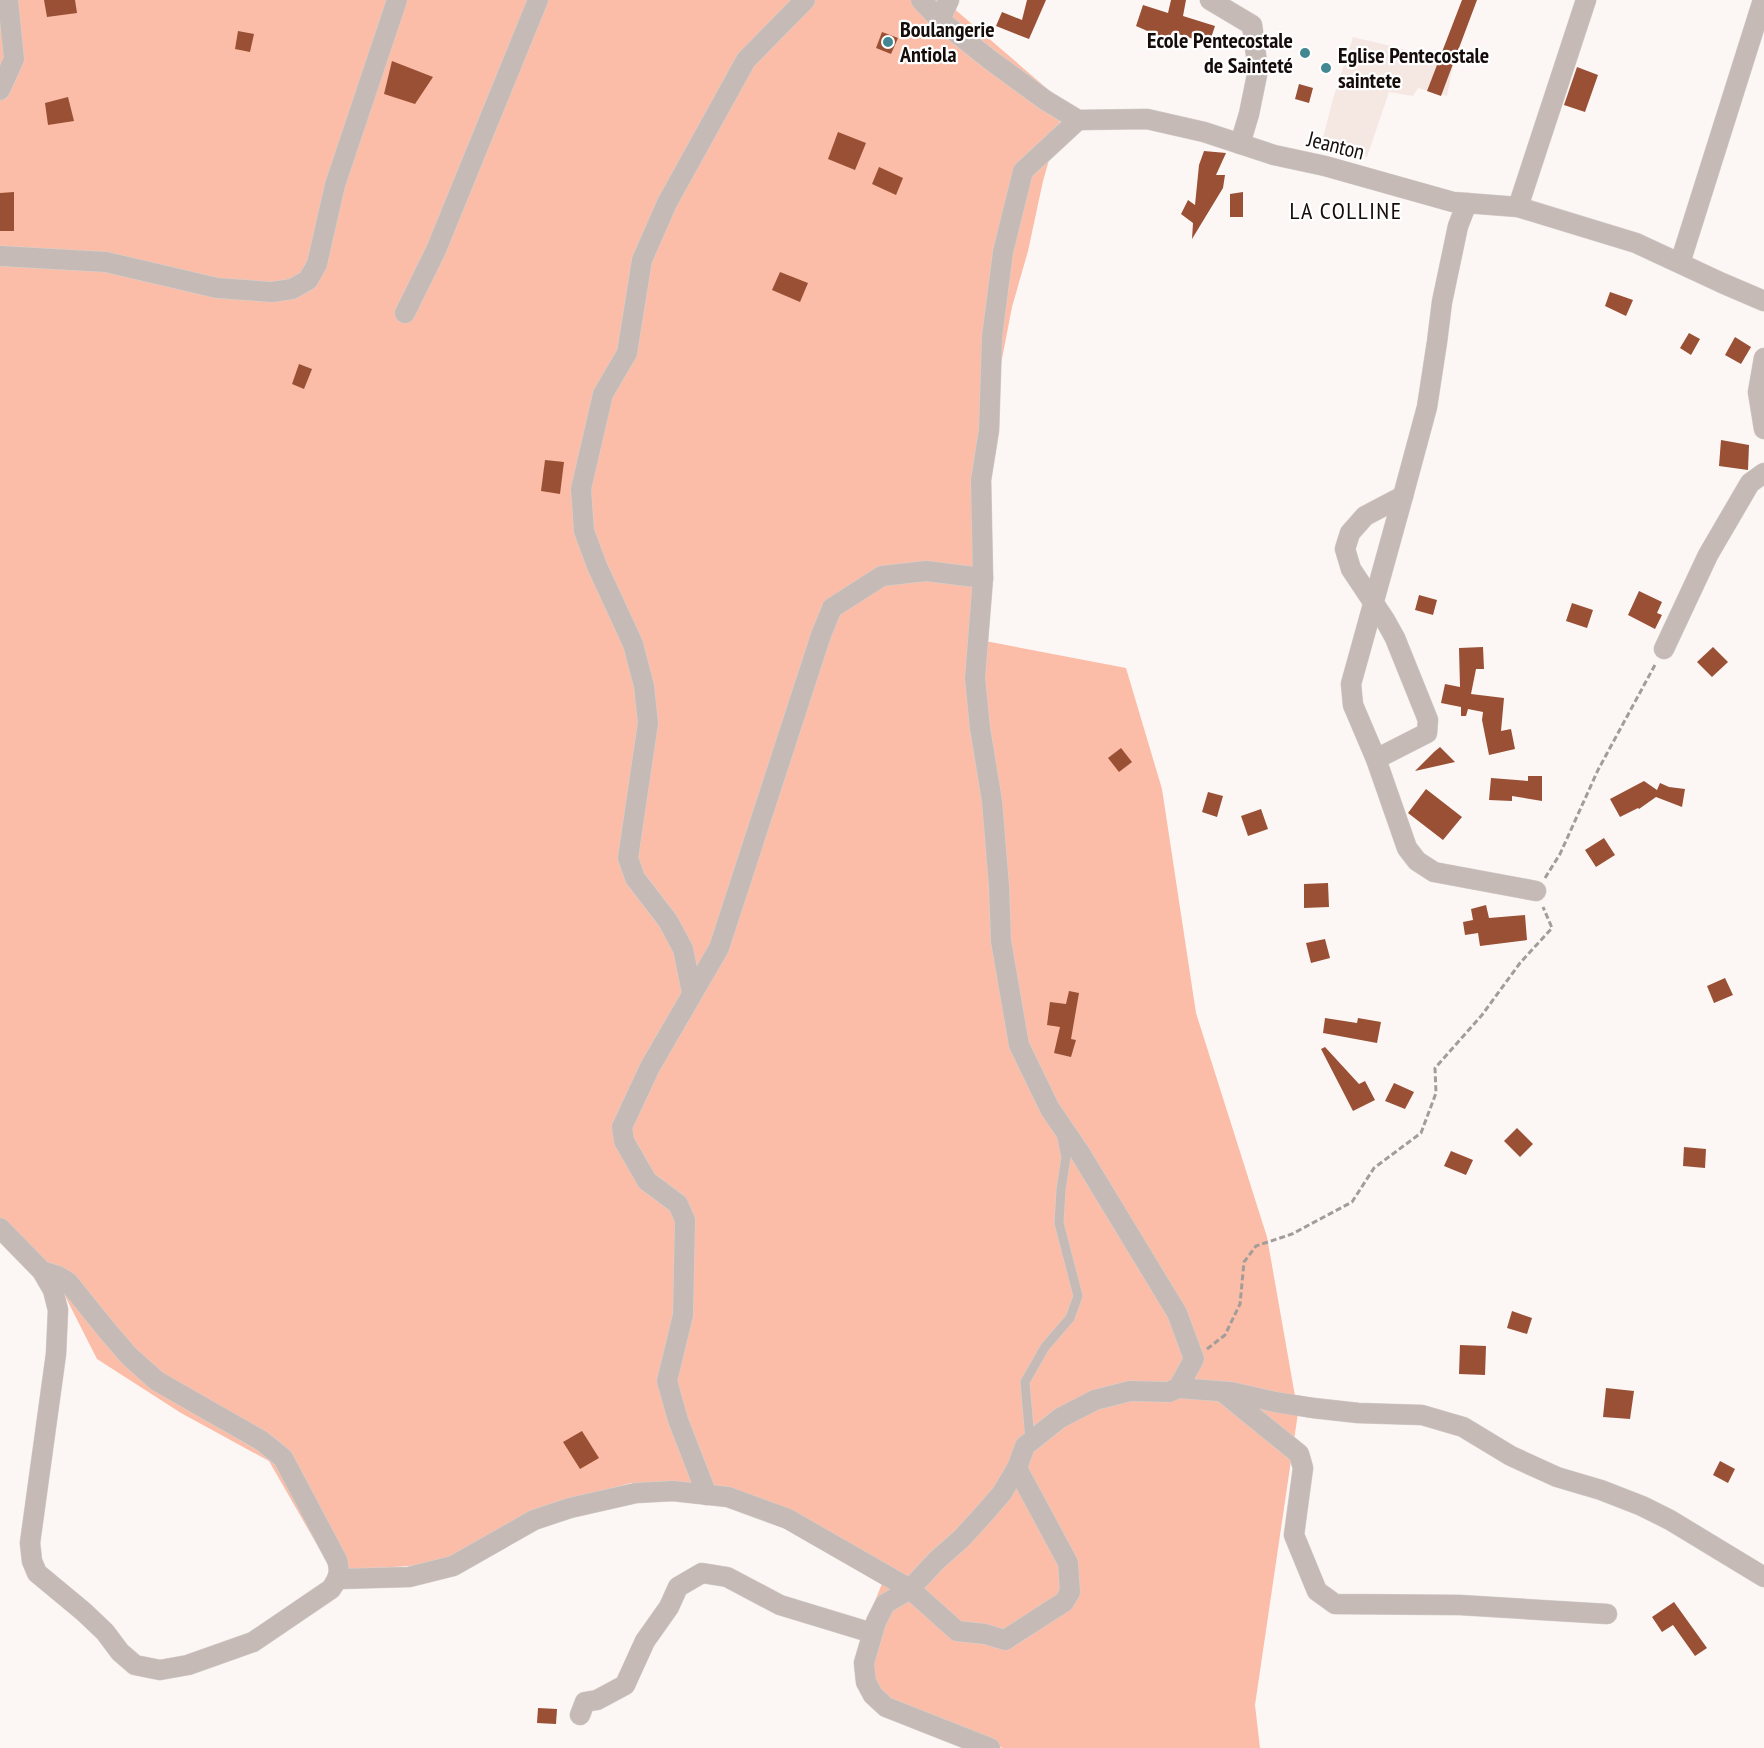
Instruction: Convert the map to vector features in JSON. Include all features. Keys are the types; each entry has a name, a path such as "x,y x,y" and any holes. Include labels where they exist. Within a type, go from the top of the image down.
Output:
{"street":[{"path":"0,90 14,59 8,0"},
{"path":"0,256 106,262 217,288 272,292 292,289 308,280 317,264 335,185 397,0"},
{"path":"405,313 436,250 538,0"},
{"path":"692,993 683,949 668,921 635,878 628,858 648,723 644,686 633,644 597,566 584,531 581,489 603,394 627,353 642,260 663,212 746,60 805,0"},
{"path":"921,0 940,20 989,59 1078,120 1023,171 1003,252 992,337 989,430 981,480 983,578 975,678 980,728 992,801 1001,941 1018,1045 1050,1109 1177,1313 1194,1359 1178,1388"},
{"path":"940,20 949,0"},
{"path":"1210,0 1252,25 1258,70 1240,144"},
{"path":"1518,207 1586,0"},
{"path":"1680,263 1763,0"},
{"name":"Jeanton","path":"1078,120 1147,119 1204,132 1274,155 1325,166 1453,202 1518,207 1636,243 1764,301"},
{"path":"1467,203 1458,226 1442,302 1427,407 1351,684 1351,694 1353,705 1376,759 1407,848 1417,861 1434,872 1536,891"},
{"path":"1764,358 1758,392 1764,429"},
{"path":"1664,649 1708,555 1749,483 1764,472"},
{"path":"1376,759 1427,733 1428,720 1395,638 1351,569 1346,549 1350,533 1365,516 1402,496"},
{"path":"707,1495 678,1420 667,1381 682,1315 685,1220 678,1204 647,1181 624,1141 622,1127 650,1067 719,948 821,635 832,608 882,576 926,571 983,578"},
{"path":"0,1228 42,1271 53,1290 58,1310 56,1353 30,1543 32,1561 37,1573 84,1612 135,1665 160,1670 188,1665 253,1642 331,1589 338,1579 337,1560 283,1458 262,1441 157,1381 129,1356 68,1282 42,1271"},
{"path":"990,1748 886,1707 873,1695 866,1682 864,1663 872,1633 885,1604 910,1589 937,1560 961,1539 1002,1493 1017,1468 1025,1446 1060,1418 1095,1400 1130,1391 1169,1392 1178,1388 1222,1391 1313,1408 1422,1416 1463,1427 1510,1456 1557,1477 1601,1490 1652,1511 1764,1577"},
{"path":"1222,1391 1299,1454 1303,1468 1294,1535 1317,1591 1335,1604 1460,1605 1607,1614"},
{"path":"338,1579 409,1576 453,1566 534,1520 570,1508 636,1493 673,1491 728,1497 788,1520 910,1589 957,1631 985,1634 1005,1640 1064,1602 1070,1592 1068,1563 1017,1468"},
{"path":"580,1715 585,1702 597,1700 625,1685 645,1641 669,1607 678,1587 702,1573 727,1577 780,1605 872,1633"}],"lane":[{"path":"1030,1443 1025,1382 1045,1347 1070,1318 1078,1296 1059,1223 1060,1190 1066,1157 1062,1126"}],"path":[{"path":"1194,1359 1225,1335 1240,1304 1244,1262 1256,1246 1292,1234 1352,1202 1374,1168 1421,1133 1436,1093 1435,1068 1482,1014 1520,963 1552,928 1536,891 1560,854 1598,770 1664,649"}],"shaded area":[{"path":"0,0 944,0 1065,104 1043,181 1028,251 1012,307 1001,364 990,462 980,640 1126,668 1162,789 1196,1013 1267,1237 1298,1413 1255,1705 1260,1748 1003,1748 912,1712 889,1700 872,1682 863,1631 887,1571 719,1490 631,1483 528,1512 439,1564 332,1571 269,1461 181,1413 97,1359 63,1292 0,1242"},
{"path":"1353,37 1454,61 1447,96 1418,88 1413,96 1389,92 1367,157 1322,142"}],"building":[{"path":"44,0 75,0 77,13 47,17"},
{"path":"1027,0 1046,0 1029,39 996,26 1002,12 1022,20"},
{"path":"1171,0 1186,0 1183,16 1215,26 1209,44 1172,32 1168,40 1136,26 1143,5 1168,13"},
{"path":"1462,0 1477,0 1441,96 1427,91"},
{"path":"238,31 254,34 250,52 235,49"},
{"path":"882,32 898,38 891,54 876,48"},
{"path":"392,61 433,77 415,104 384,94"},
{"path":"1577,67 1598,75 1585,112 1564,105"},
{"path":"1299,84 1313,88 1309,103 1295,99"},
{"path":"68,97 74,121 48,125 45,103"},
{"path":"838,132 866,143 855,170 828,159"},
{"path":"1204,151 1226,153 1216,175 1225,175 1223,188 1192,239 1193,223 1181,214 1188,200 1195,205 1199,165"},
{"path":"879,167 903,178 896,195 872,184"},
{"path":"14,192 14,231 0,231 0,193"},
{"path":"1243,192 1243,217 1230,217 1230,194"},
{"path":"780,272 808,283 800,302 772,290"},
{"path":"1610,292 1633,300 1626,316 1605,306"},
{"path":"1689,333 1700,339 1691,355 1680,348"},
{"path":"1735,337 1751,347 1741,364 1725,355"},
{"path":"299,364 312,369 304,389 292,384"},
{"path":"1721,440 1749,445 1748,470 1719,466"},
{"path":"545,460 564,462 560,494 541,491"},
{"path":"1639,591 1662,602 1657,613 1662,615 1655,629 1628,615"},
{"path":"1419,595 1437,600 1433,615 1415,610"},
{"path":"1572,603 1593,610 1587,628 1566,621"},
{"path":"1483,647 1484,669 1476,669 1471,694 1504,698 1501,731 1511,729 1515,749 1489,755 1482,720 1483,712 1468,709 1466,716 1461,716 1461,707 1441,703 1445,684 1460,687 1459,648"},
{"path":"1713,647 1728,662 1712,677 1697,662"},
{"path":"1440,747 1455,762 1415,771 1434,752"},
{"path":"1121,748 1132,762 1119,772 1108,758"},
{"path":"1528,776 1542,776 1542,801 1512,796 1512,801 1489,800 1491,778 1528,781"},
{"path":"1644,781 1657,790 1660,783 1685,789 1682,807 1656,797 1639,809 1620,817 1610,799"},
{"path":"1426,789 1462,817 1443,840 1408,813"},
{"path":"1208,792 1223,796 1217,817 1202,812"},
{"path":"1261,809 1268,829 1248,836 1241,816"},
{"path":"1604,838 1615,855 1596,867 1585,850"},
{"path":"1328,883 1329,907 1304,908 1304,884"},
{"path":"1486,905 1489,918 1525,915 1527,940 1480,946 1478,933 1465,935 1463,922 1473,920 1471,909"},
{"path":"1325,939 1330,958 1311,963 1306,943"},
{"path":"1725,978 1733,995 1714,1003 1707,986"},
{"path":"1069,991 1079,993 1071,1039 1076,1040 1071,1057 1054,1053 1060,1027 1047,1025 1050,1002 1066,1004"},
{"path":"1325,1018 1357,1023 1358,1018 1381,1022 1377,1043 1323,1033"},
{"path":"1325,1047 1359,1084 1365,1081 1375,1100 1353,1111 1321,1049"},
{"path":"1394,1083 1414,1092 1405,1109 1385,1101"},
{"path":"1517,1128 1533,1144 1520,1157 1504,1141"},
{"path":"1684,1147 1706,1149 1705,1168 1683,1166"},
{"path":"1451,1151 1473,1160 1466,1175 1444,1166"},
{"path":"1512,1311 1532,1318 1527,1334 1507,1328"},
{"path":"1460,1345 1486,1346 1485,1375 1459,1374"},
{"path":"1606,1388 1634,1391 1630,1419 1603,1417"},
{"path":"582,1431 599,1458 580,1469 563,1442"},
{"path":"1720,1461 1735,1469 1728,1483 1713,1475"},
{"path":"1674,1602 1707,1648 1695,1656 1673,1625 1662,1632 1652,1617"},
{"path":"538,1708 557,1709 556,1724 537,1723"}],"place":[{"name":"Boulangerie Antiola","path":"888,42"},
{"name":"Ecole Pentecostale de Sainteté","path":"1305,53"},
{"name":"Eglise Pentecostale saintete","path":"1326,68"}],"district":[{"name":"LA COLLINE","path":"1346,210"}]}
